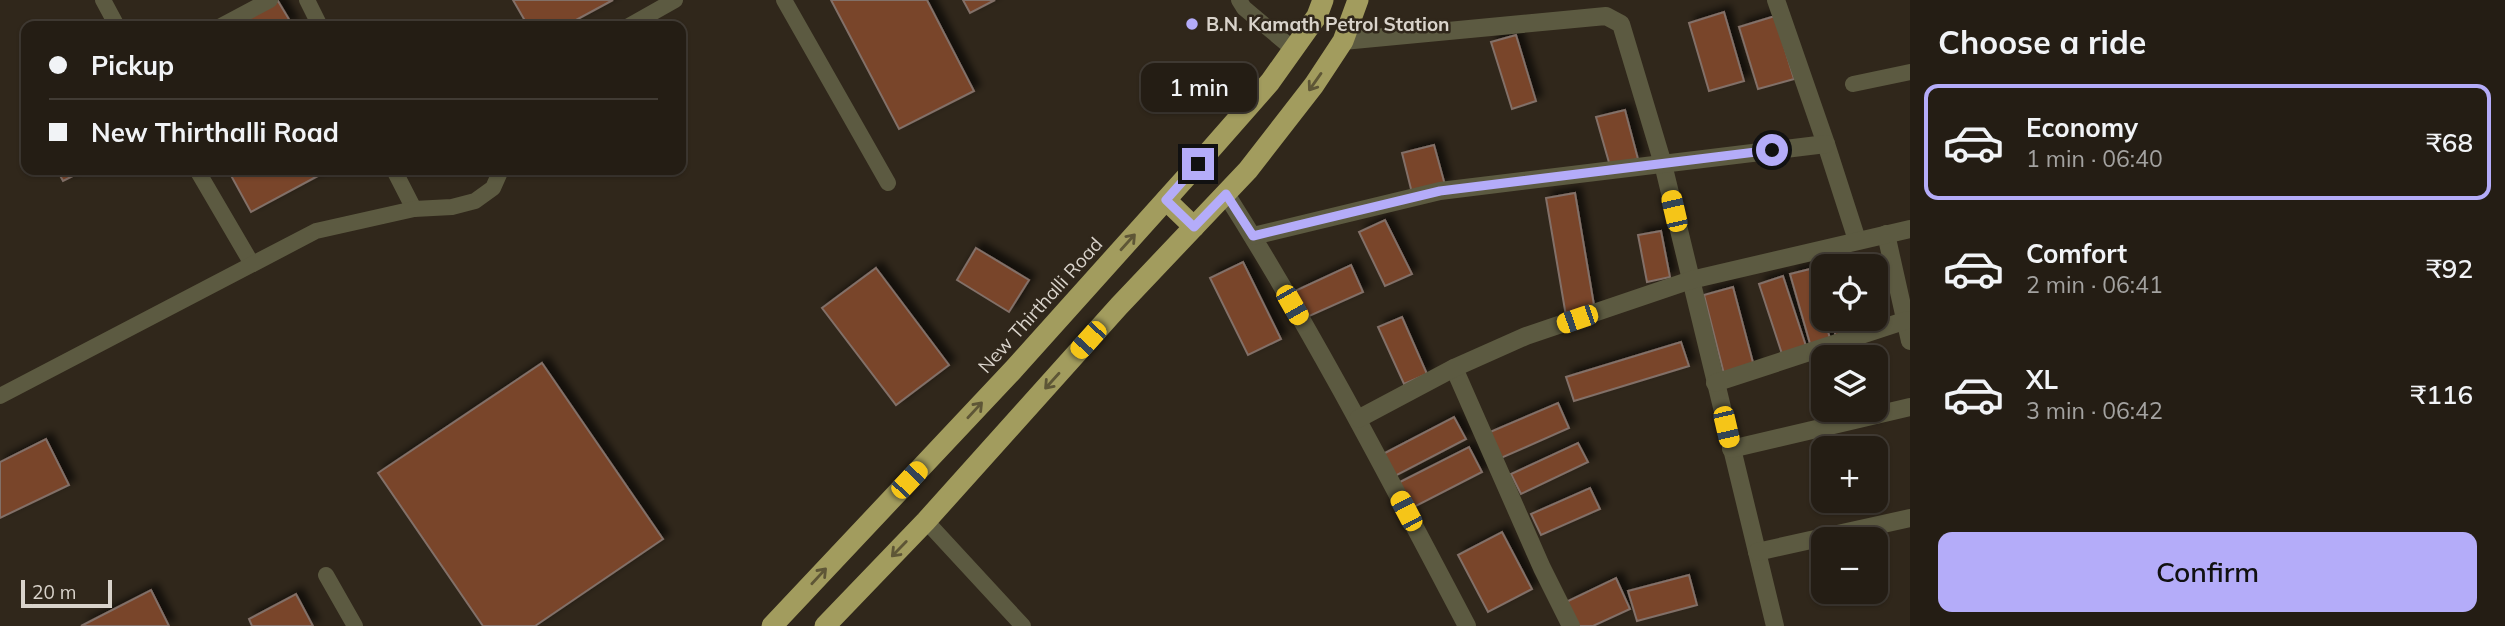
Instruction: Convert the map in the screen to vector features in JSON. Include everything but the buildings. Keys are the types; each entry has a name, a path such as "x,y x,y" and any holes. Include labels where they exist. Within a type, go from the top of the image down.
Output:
{"highway":[{"name":"New Thirthalli Road","path":"772,626 1013,370 1166,200 1270,82 1317,16 1324,0"},
{"path":"825,626 1248,170 1314,85 1343,41 1358,0"},
{"path":"1166,200 1194,227"}],"street":[{"path":"1776,0 1857,240"},
{"path":"1343,41 1606,16 1622,24 1663,164 1775,626"},
{"path":"1253,236 1440,191 1826,144"},
{"path":"1226,194 1358,419 1467,626"},
{"path":"1358,419 1454,368 1526,336 1691,280 1910,229"},
{"path":"1886,234 1910,341"},
{"path":"1716,383 1906,320"},
{"path":"1454,368 1542,568 1572,626"},
{"path":"1731,449 1910,407"},
{"path":"1757,552 1910,517"}],"lane":[{"path":"103,0 114,21"},
{"path":"230,21 270,0"},
{"path":"307,0 318,21"},
{"path":"638,21 675,0"},
{"path":"784,0 888,183"},
{"path":"1238,0 1293,49"},
{"path":"1853,84 1910,72"},
{"path":"200,175 252,264"},
{"path":"397,175 414,209"},
{"path":"0,396 316,231 414,209 452,207 475,201 493,188 499,175"},
{"path":"926,520 1023,626"},
{"path":"326,575 355,626"}],"place":[{"name":"B.N. Kamath Petrol Station","path":"1192,24"}],"route":[{"path":"1198,164 1166,200 1194,227 1226,194 1253,236 1440,191 1772,150"}]}
